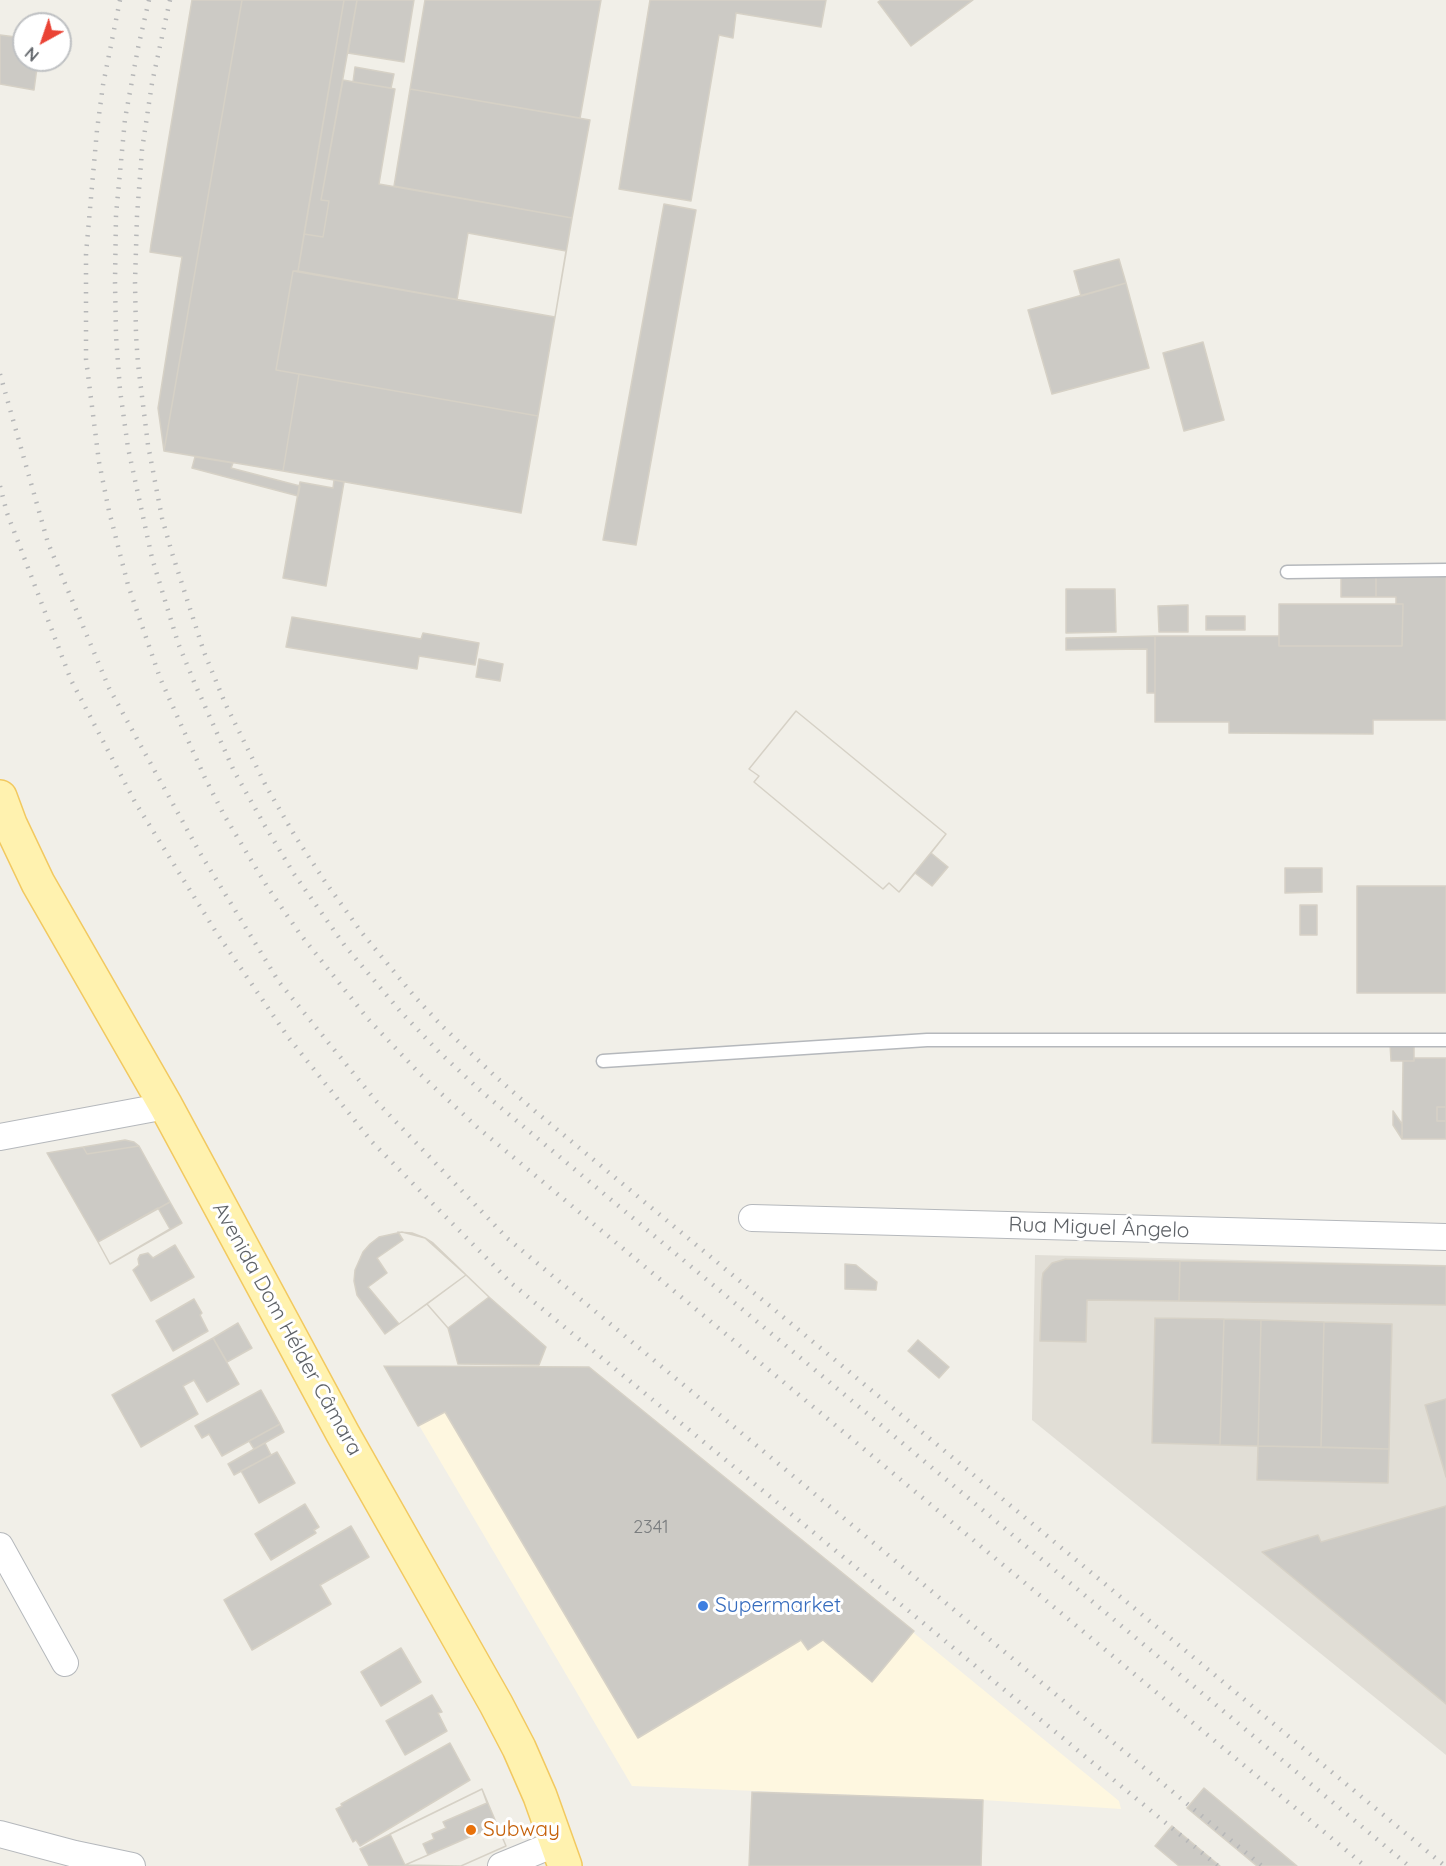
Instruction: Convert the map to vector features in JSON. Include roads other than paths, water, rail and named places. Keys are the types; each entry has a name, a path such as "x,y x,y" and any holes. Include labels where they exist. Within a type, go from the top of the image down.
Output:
{"main road":[{"name":"Avenida Dom Hélder Câmara","path":"0,797 38,883 166,1106 343,1434 496,1704 540,1796 561,1855"}],"street":[{"path":"0,1137 166,1106"},
{"name":"Rua Miguel Ângelo","path":"752,1218 1446,1237"},
{"path":"0,1546 64,1663"},
{"path":"0,1834 132,1866"},
{"path":"501,1866 561,1855"}],"lane":[{"path":"1287,573 1446,570"},
{"path":"603,1061 927,1040 1446,1040"}],"railway":[{"path":"120,0 103,85 86,254 86,359 99,462 128,585 160,678 224,815 268,888 300,934 368,1019 419,1073 477,1127 1365,1866"},
{"path":"149,0 125,119 116,215 116,336 128,448 152,558 178,643 234,771 294,874 345,946 400,1011 482,1092 1409,1866"},
{"path":"170,0 152,83 142,150 137,216 136,335 148,445 162,518 204,652 225,703 266,786 326,883 362,933 415,997 496,1077 1445,1866"},
{"path":"0,374 48,543 109,688 200,853 279,982 376,1101 507,1238 1262,1866"},
{"path":"0,486 7,513 71,680 135,802 216,932 288,1037 372,1142 511,1283 1218,1866"}],"place":[{"name":"Supermarket","path":"703,1606"},
{"name":"Subway","path":"471,1830"}]}
